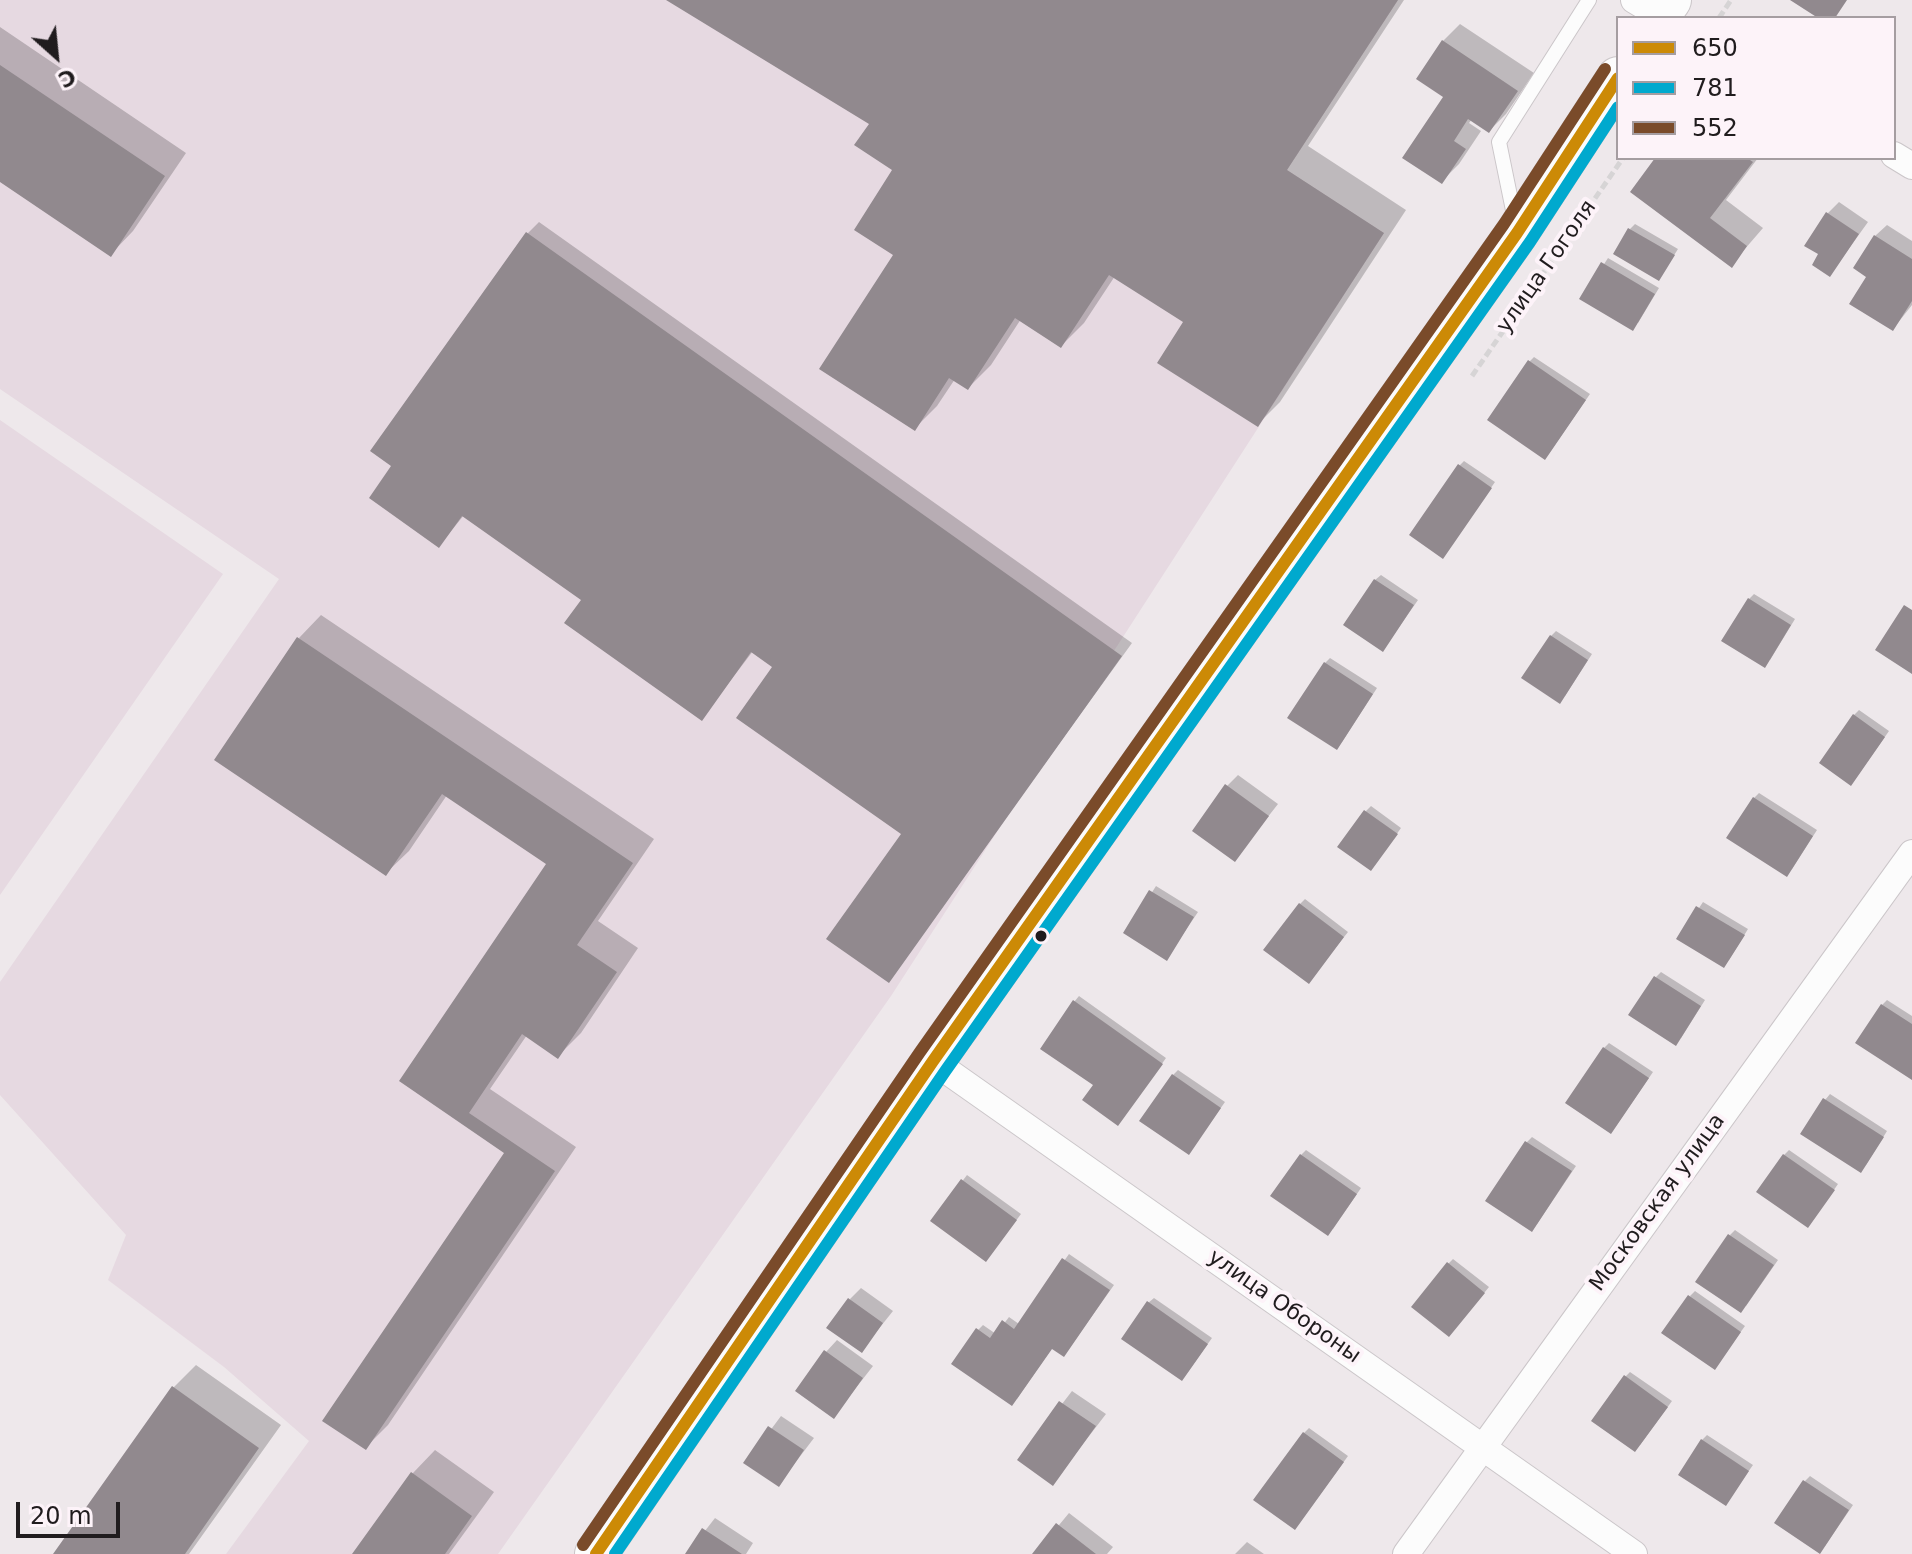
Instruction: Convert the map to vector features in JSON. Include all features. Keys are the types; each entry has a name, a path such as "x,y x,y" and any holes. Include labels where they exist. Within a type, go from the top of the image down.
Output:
{"main road":[{"name":"улица Гоголя","path":"596,1554 933,1061 1517,233 1616,81"}],"street":[{"name":"Московская улица","path":"1406,1554 1912,853"},
{"name":"улица Обороны","path":"933,1061 1634,1554"}],"lane":[{"path":"1517,233 1499,142 1589,0"}],"path":[{"name":"улица Гоголя","path":"1472,376 1622,160"}],"shaded area":[{"path":"0,0 1398,0 1287,170 1384,233 891,996 498,1554 226,1554 309,1441 224,1367 108,1280 126,1235 0,1095 0,982 279,579 0,389"},
{"path":"0,420 223,574 0,895"}],"building":[{"path":"666,0 1398,0 1287,170 1384,233 1258,427 1157,363 1183,322 1109,275 1061,348 1015,318 968,390 949,378 915,431 819,369 893,255 854,230 892,170 854,145 869,124"},
{"path":"1790,0 1847,0 1836,16 1815,16"},
{"path":"1442,40 1518,91 1489,133 1468,119 1454,141 1466,149 1442,184 1402,158 1443,97 1416,79"},
{"path":"0,65 165,176 111,257 0,182"},
{"path":"1654,160 1750,160 1753,162 1710,218 1747,246 1732,268 1630,192"},
{"path":"1826,212 1859,234 1830,277 1812,265 1818,254 1804,246"},
{"path":"1628,228 1675,255 1659,281 1613,254"},
{"path":"526,232 1122,656 889,983 826,939 901,834 736,718 772,667 751,652 702,721 564,623 581,600 462,516 439,548 369,498 391,466 370,451"},
{"path":"1874,235 1912,259 1912,301 1893,331 1849,304 1866,277 1853,268"},
{"path":"1601,262 1655,294 1633,331 1579,299"},
{"path":"1528,360 1586,400 1545,460 1487,420"},
{"path":"1458,464 1492,488 1443,559 1409,535"},
{"path":"1374,579 1414,605 1383,652 1343,625"},
{"path":"1748,598 1791,625 1765,668 1721,641"},
{"path":"1904,605 1912,610 1912,674 1875,650"},
{"path":"1550,635 1588,660 1560,704 1521,678"},
{"path":"297,637 633,863 577,945 617,972 558,1059 522,1034 469,1113 555,1171 366,1450 322,1421 504,1153 399,1081 546,864 442,794 386,876 214,760"},
{"path":"1324,662 1373,694 1337,750 1287,718"},
{"path":"1853,714 1885,737 1851,786 1819,763"},
{"path":"1225,784 1269,816 1235,862 1192,831"},
{"path":"1753,797 1813,836 1787,877 1726,838"},
{"path":"1364,810 1398,834 1371,871 1337,847"},
{"path":"1149,890 1194,917 1167,961 1123,933"},
{"path":"1299,903 1344,937 1309,984 1263,950"},
{"path":"1696,906 1745,935 1724,968 1676,939"},
{"path":"1654,976 1701,1006 1676,1046 1628,1015"},
{"path":"1073,1000 1163,1064 1118,1126 1082,1100 1093,1085 1040,1049"},
{"path":"1881,1004 1912,1024 1912,1080 1855,1043"},
{"path":"1603,1047 1649,1078 1611,1134 1565,1103"},
{"path":"1172,1074 1221,1108 1189,1155 1139,1121"},
{"path":"1823,1098 1884,1137 1861,1173 1800,1134"},
{"path":"1525,1141 1572,1171 1532,1232 1485,1201"},
{"path":"1300,1154 1357,1194 1328,1236 1270,1196"},
{"path":"1783,1154 1835,1190 1808,1228 1756,1192"},
{"path":"961,1179 1017,1220 986,1262 930,1221"},
{"path":"1728,1234 1774,1265 1741,1313 1695,1282"},
{"path":"1062,1258 1110,1290 1064,1357 1052,1349 1012,1406 951,1364 976,1328 990,1338 1002,1320 1014,1329"},
{"path":"1447,1262 1485,1293 1449,1337 1411,1307"},
{"path":"1688,1295 1741,1332 1715,1370 1661,1333"},
{"path":"848,1298 883,1323 862,1353 826,1328"},
{"path":"1147,1301 1208,1344 1182,1381 1121,1339"},
{"path":"824,1350 863,1378 834,1419 795,1391"},
{"path":"1624,1375 1668,1407 1635,1452 1591,1421"},
{"path":"172,1386 259,1448 185,1554 53,1554"},
{"path":"1059,1401 1096,1426 1053,1486 1017,1460"},
{"path":"768,1426 804,1450 779,1487 743,1463"},
{"path":"1303,1432 1344,1462 1295,1530 1253,1500"},
{"path":"1701,1439 1749,1471 1726,1506 1678,1475"},
{"path":"411,1472 472,1516 445,1554 352,1554"},
{"path":"1803,1480 1849,1510 1820,1554 1774,1523"},
{"path":"1056,1523 1096,1554 1032,1554"},
{"path":"702,1528 742,1554 685,1554"}],"transit line":[{"name":"552","path":"583,1545 920,1052 1504,224 1605,69"},
{"name":"650","path":"596,1554 933,1061 1517,233 1616,81"},
{"name":"781","path":"615,1554 946,1070 1530,242 1616,110"}]}
